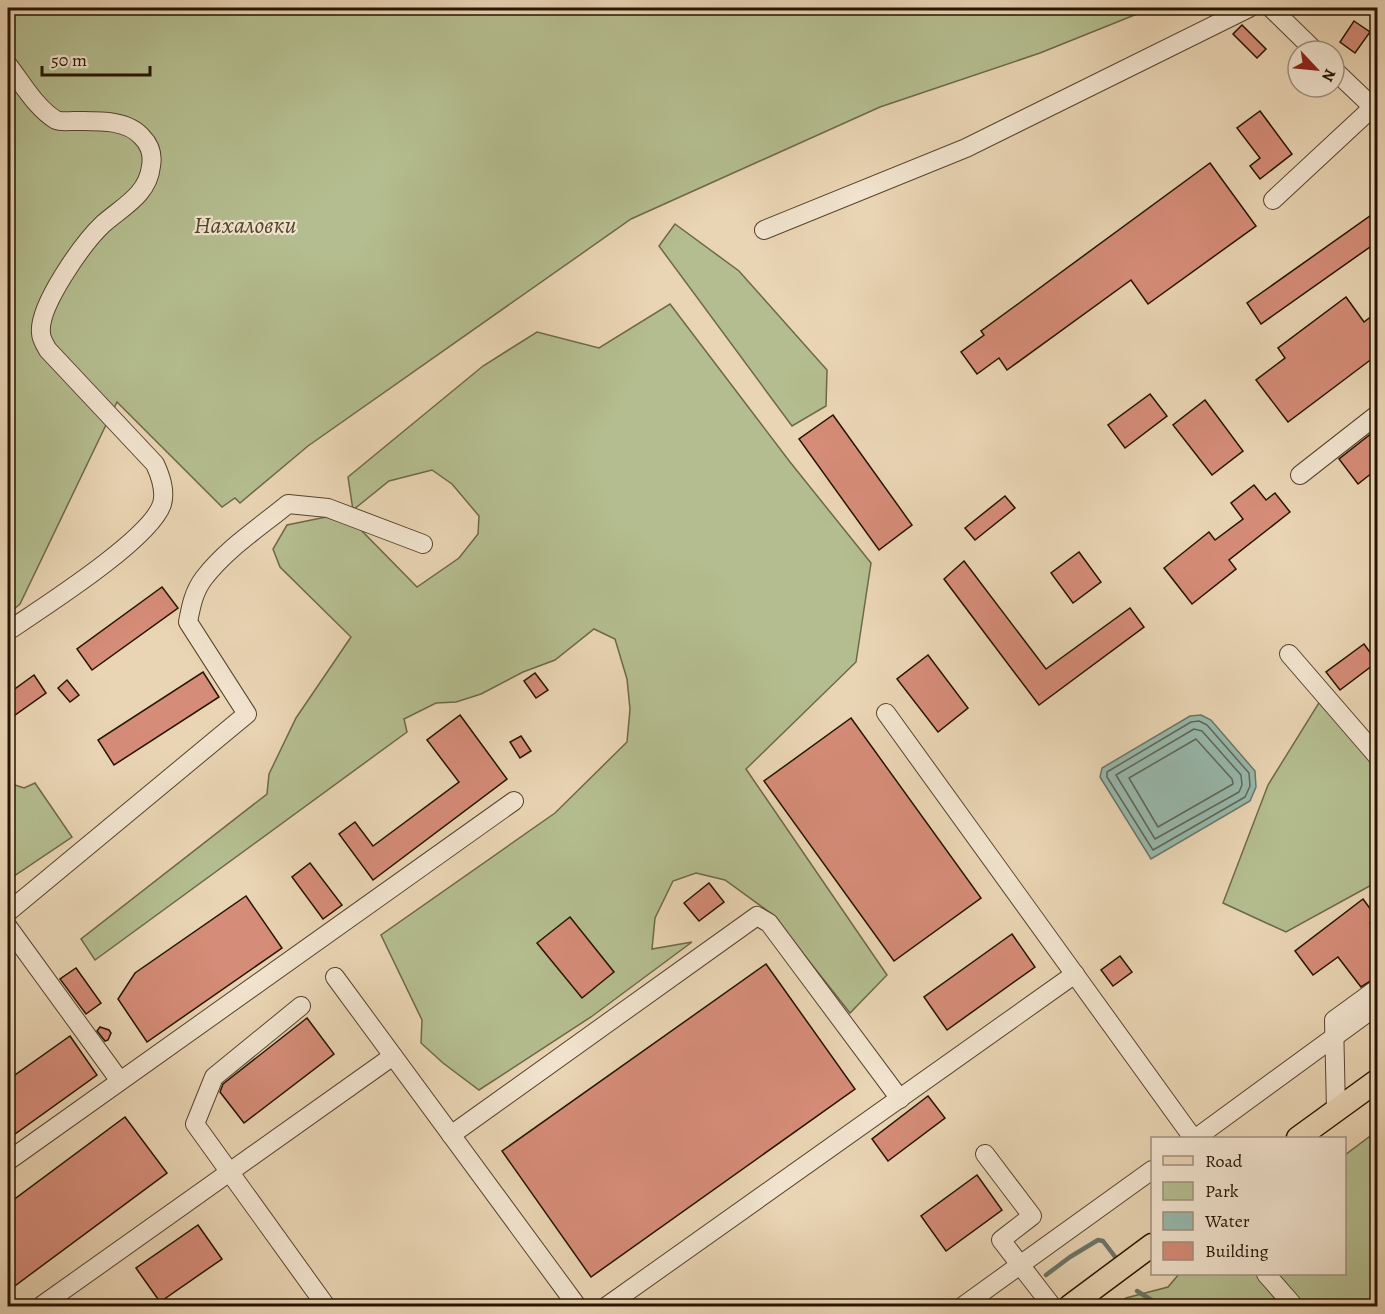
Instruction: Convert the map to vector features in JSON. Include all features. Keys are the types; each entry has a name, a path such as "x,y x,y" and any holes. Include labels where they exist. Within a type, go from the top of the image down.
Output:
{"main road":[{"path":"1299,1137 1377,1080"},
{"path":"1070,1306 1151,1246"}],"street":[{"path":"765,230 966,148 1249,8"},
{"path":"1271,8 1303,39"},
{"path":"8,65 42,108 58,121 106,121 135,129 150,146 152,166 145,188 103,225 77,257 49,300 42,317 40,335 48,350 155,464 161,476 162,502 155,518 137,536 76,585 8,631"},
{"path":"1273,200 1375,110 1346,82"},
{"path":"1300,475 1377,414"},
{"path":"8,912 247,714 188,621 192,601 204,578 234,548 288,504 328,508 423,544"},
{"path":"1289,654 1377,757"},
{"path":"886,713 1194,1137"},
{"path":"8,1161 514,801"},
{"path":"451,1135 757,916 769,923 900,1099"},
{"path":"8,927 120,1081"},
{"path":"607,1306 1075,974"},
{"path":"335,977 577,1306"},
{"path":"1335,1111 1334,1020 1377,988"},
{"path":"1196,1137 1335,1038 1377,1005"},
{"path":"301,1006 214,1077 195,1124 326,1306"},
{"path":"41,1306 393,1056"},
{"path":"985,1154 1032,1216 1001,1240 1052,1306"},
{"path":"963,1306 1151,1171"},
{"path":"1267,1275 1294,1306"}],"green space":[{"name":"Нахаловки","path":"8,8 1152,8 1040,53 880,107 631,219 308,446 240,503 235,498 222,507 117,402 20,604 8,614"},
{"path":"675,224 739,271 827,370 826,406 792,426 659,246"},
{"path":"670,304 790,462 871,563 856,662 746,769 887,975 850,1013 772,914 725,880 696,873 673,881 655,918 652,949 692,942 591,1017 479,1090 421,1043 422,1020 381,935 555,813 627,742 630,709 627,679 615,639 594,629 555,660 523,672 481,694 456,702 436,703 404,719 407,732 95,960 81,939 267,794 269,774 296,718 351,637 280,567 273,549 287,525 326,517 359,528 417,587 459,558 478,534 479,516 452,484 432,470 389,481 353,510 348,477 483,366 537,332 599,348"},
{"path":"1320,701 1377,746 1377,882 1286,932 1223,903 1268,785"},
{"path":"8,776 15,785 24,788 35,783 72,837 8,880"},
{"path":"1377,1131 1377,1306 1115,1306 1126,1298 1168,1287 1178,1275 1346,1275 1346,1154"}],"water":[{"path":"1201,715 1211,720 1255,771 1256,787 1250,801 1151,859 1100,777 1102,768 1190,716"}],"building":[{"path":"1354,21 1370,32 1355,53 1346,46 1346,39 1342,39"},
{"path":"1242,25 1266,49 1257,58 1233,34"},
{"path":"1260,111 1292,154 1260,179 1250,166 1260,158 1237,128"},
{"path":"1210,163 1256,226 1148,304 1131,280 1007,370 999,358 977,374 961,352 984,335 981,331"},
{"path":"1377,211 1377,242 1261,324 1247,303"},
{"path":"1346,297 1364,322 1377,312 1377,355 1288,422 1256,380 1285,358 1278,348"},
{"path":"1150,394 1167,416 1125,448 1108,425"},
{"path":"1205,400 1243,451 1212,475 1173,425"},
{"path":"833,415 912,525 879,550 799,439"},
{"path":"1377,429 1377,469 1358,484 1339,459"},
{"path":"1254,485 1266,500 1275,493 1290,512 1229,560 1236,569 1192,604 1164,568 1209,532 1215,540 1243,519 1231,503"},
{"path":"1005,496 1015,508 975,540 965,528"},
{"path":"1079,552 1101,582 1073,603 1051,573"},
{"path":"964,561 1046,669 1130,608 1144,627 1039,705 944,579"},
{"path":"162,587 178,608 92,670 77,649"},
{"path":"1364,644 1377,662 1340,690 1326,672"},
{"path":"928,655 968,708 938,732 897,679"},
{"path":"203,672 219,697 114,765 98,740"},
{"path":"535,673 548,690 536,698 524,681"},
{"path":"34,675 46,693 8,720 8,694"},
{"path":"67,680 79,695 70,702 58,688"},
{"path":"460,715 507,779 373,880 339,834 355,822 373,846 459,782 427,740"},
{"path":"851,718 981,898 894,961 764,781"},
{"path":"521,736 531,751 520,758 510,742"},
{"path":"310,863 342,905 323,919 292,877"},
{"path":"709,883 724,902 699,921 684,903"},
{"path":"246,896 282,948 147,1042 118,999 135,973"},
{"path":"1363,899 1377,918 1370,923 1377,933 1377,977 1361,987 1338,957 1313,975 1295,951"},
{"path":"570,917 614,972 582,998 537,943"},
{"path":"1012,934 1035,967 947,1030 924,997"},
{"path":"1120,956 1132,972 1113,986 1101,970"},
{"path":"766,964 855,1089 591,1277 502,1151"},
{"path":"76,968 101,1003 86,1014 60,979"},
{"path":"307,1018 334,1054 244,1123 220,1092 223,1084"},
{"path":"100,1027 111,1033 108,1040 105,1041 97,1031"},
{"path":"70,1036 97,1075 8,1139 8,1080"},
{"path":"928,1096 945,1118 888,1161 872,1139"},
{"path":"125,1117 167,1173 8,1291 8,1204"},
{"path":"977,1175 1002,1210 946,1251 921,1216"},
{"path":"198,1225 222,1259 160,1302 136,1268"}],"waterway":[{"path":"1046,1275 1098,1240 1103,1241 1116,1258"},
{"path":"1137,1291 1161,1306"},
{"path":"1004,1306 1011,1301"}]}
